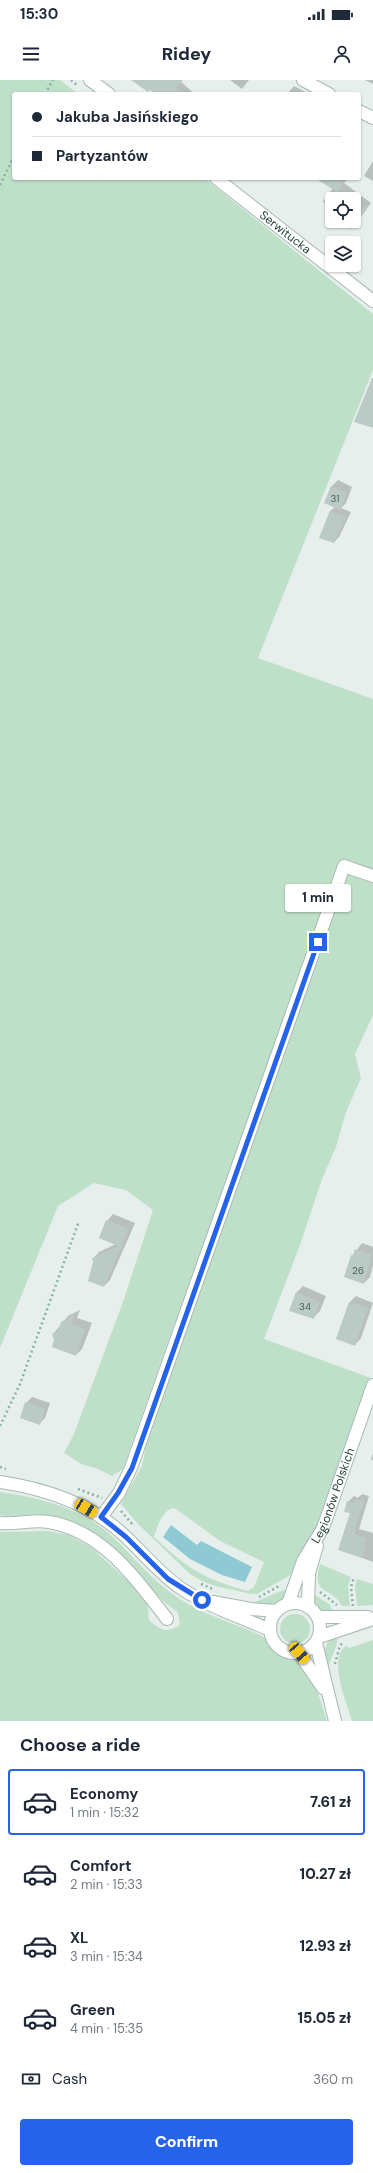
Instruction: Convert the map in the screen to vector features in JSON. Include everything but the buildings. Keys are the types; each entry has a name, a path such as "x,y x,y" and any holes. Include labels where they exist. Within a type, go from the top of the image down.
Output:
{"street":[{"path":"90,80 106,92"},
{"path":"303,80 325,92"},
{"path":"361,112 373,118"},
{"name":"Serwitucka","path":"219,180 373,301"},
{"path":"101,1517 118,1493 132,1468 344,866 373,876"},
{"name":"Legionów Polskich","path":"288,1604 303,1561 323,1528 373,1385"},
{"path":"0,1482 52,1493 74,1502 101,1517 126,1537 168,1579 202,1600 226,1612 270,1630"},
{"path":"0,1523 49,1522 82,1533 109,1552 130,1573 147,1591 167,1620"},
{"path":"308,1607 309,1573 323,1528"},
{"path":"202,1600 251,1609 277,1611"},
{"path":"335,1721 328,1697 318,1640 320,1623 318,1616 308,1607 295,1603 288,1604 277,1611 273,1617 270,1630 275,1643 280,1648 292,1653 306,1651 318,1640 373,1618"},
{"path":"318,1616 373,1618"},
{"path":"299,1653 328,1697"}],"path":[{"path":"46,92 53,80"},
{"path":"0,185 12,160"},
{"path":"0,1426 20,1384 79,1221"},
{"path":"117,1507 136,1529"},
{"path":"353,1609 351,1587 354,1577"},
{"path":"198,1583 219,1591"},
{"path":"252,1598 259,1597 282,1584 289,1584"},
{"path":"314,1587 337,1604 340,1609"},
{"path":"334,1666 340,1645 345,1642"}],"green space":[{"path":"0,80 60,80 75,92 12,92 12,180 206,180 373,314 373,370 258,658 373,699 373,1015 355,1054 361,1078 346,1112 336,1147 322,1179 300,1245 264,1339 371,1378 321,1521 310,1537 294,1573 257,1594 215,1586 202,1581 190,1574 138,1524 121,1504 142,1466 146,1445 187,1326 175,1322 123,1469 112,1476 98,1469 81,1464 64,1453 74,1434 124,1299 153,1210 126,1190 94,1183 58,1206 0,1348","holes":["173,1508 220,1541 264,1562 254,1587 248,1591 232,1587 196,1571 176,1557 154,1537 158,1524 163,1516 166,1512"]},
{"path":"0,1492 46,1501 88,1519 113,1537 153,1578 171,1593 200,1610 250,1630 266,1639 278,1654 298,1662 304,1668 313,1682 327,1721 0,1721 0,1532 48,1531 69,1535 92,1548 147,1601 149,1620 163,1630 175,1628 180,1625 178,1612 165,1603 106,1542 78,1524 52,1516 0,1515"},
{"path":"320,1564 351,1577 348,1586 350,1606 342,1606 333,1595 320,1586 318,1582 318,1574"},
{"path":"357,1579 373,1584 373,1605 357,1606 355,1587"},
{"path":"287,1590 282,1599 274,1604 253,1603 281,1591"},
{"path":"313,1594 329,1604 334,1613 323,1612 315,1604"},
{"path":"295,1614 306,1618 310,1629 306,1640 295,1644 284,1640 280,1629 284,1618"},
{"path":"337,1636 336,1648 328,1669 325,1658 326,1645"},
{"path":"373,1640 373,1721 352,1721 340,1682 338,1661 341,1652 346,1646 349,1648"}],"water":[{"path":"171,1525 197,1545 201,1541 252,1567 245,1582 222,1575 190,1559 163,1537"}],"route":[{"path":"202,1600 183,1590 168,1579 126,1537 101,1517 118,1493 132,1468 318,942"}]}
